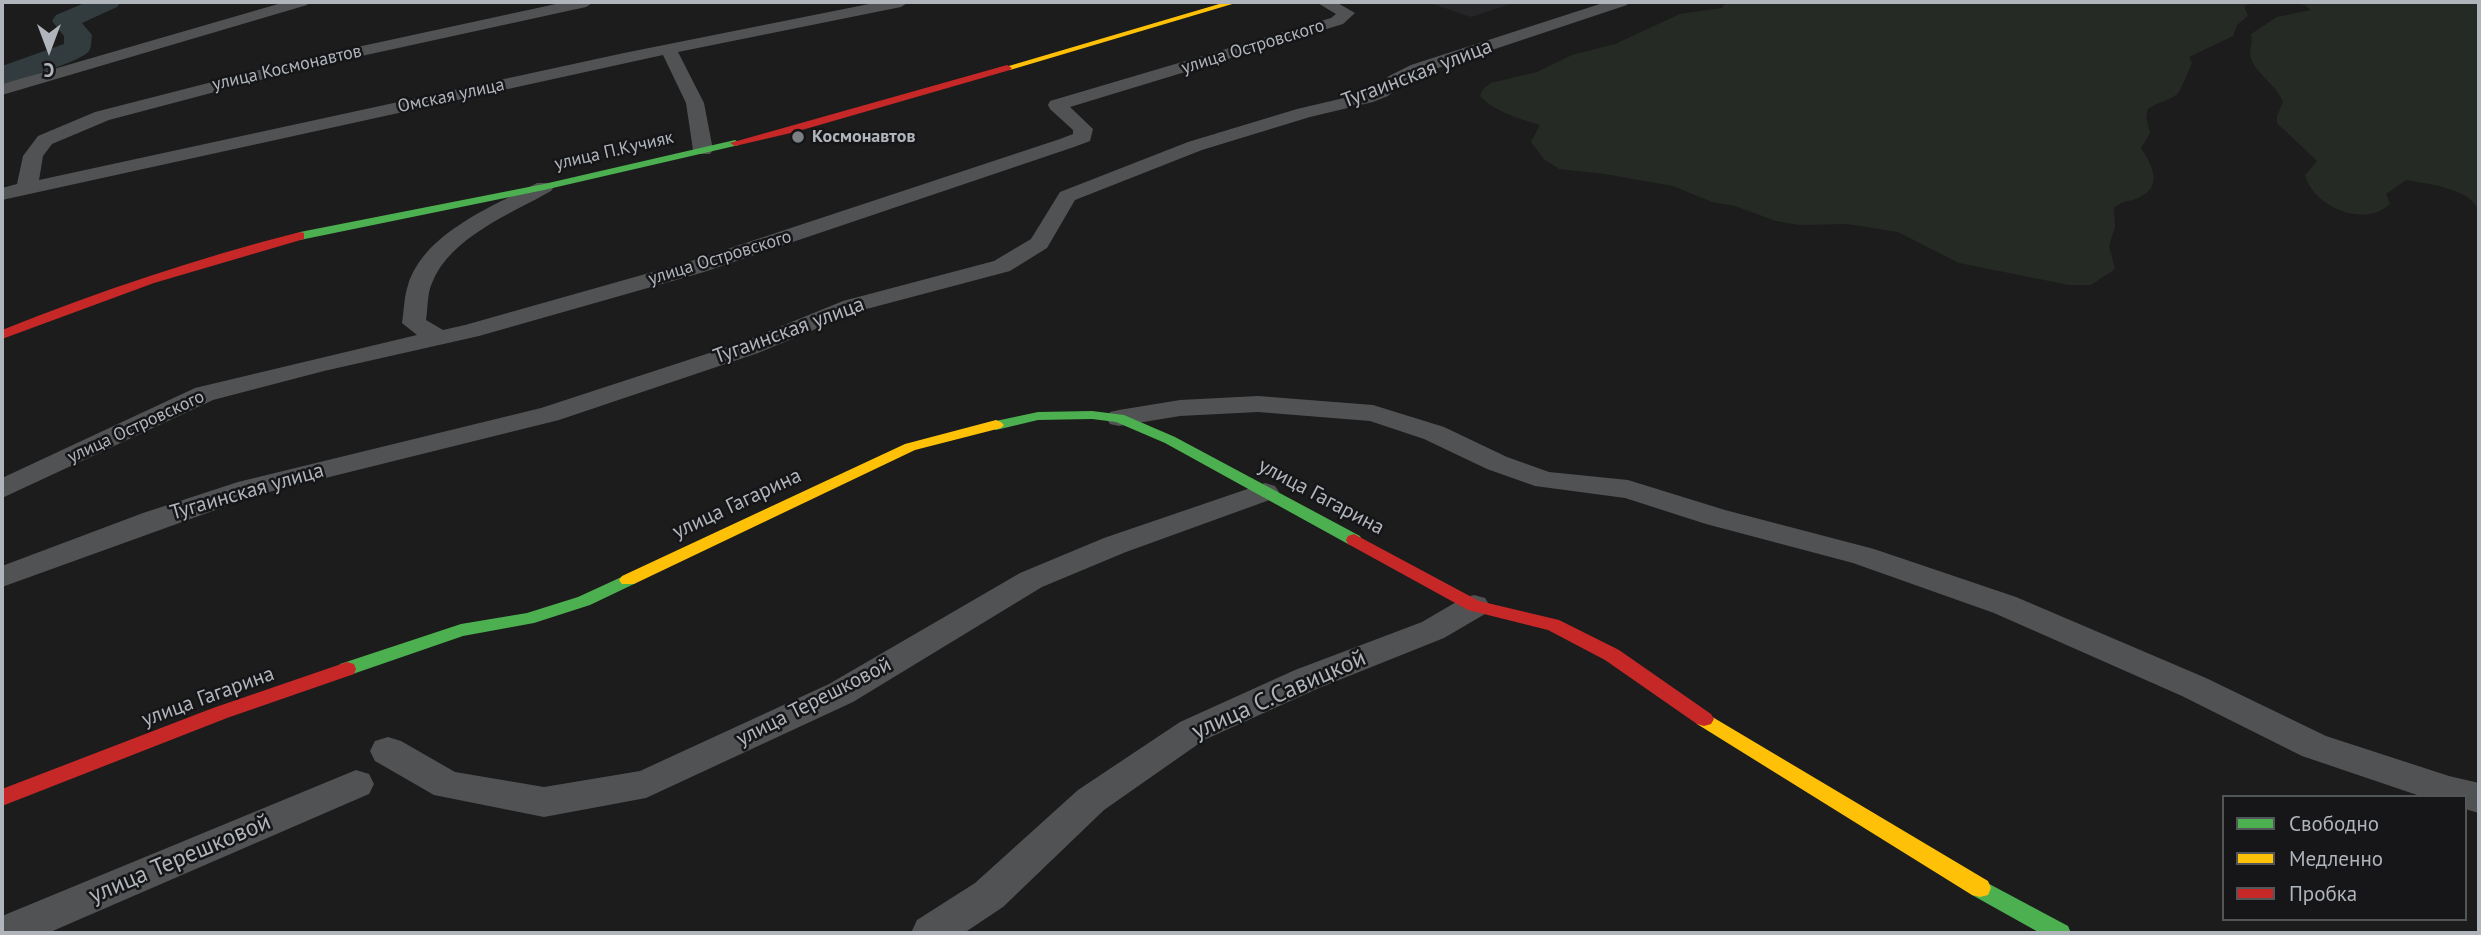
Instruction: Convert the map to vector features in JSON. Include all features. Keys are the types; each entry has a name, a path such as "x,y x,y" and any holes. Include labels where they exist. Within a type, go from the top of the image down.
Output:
{"street":[{"path":"2,90 301,2"},
{"name":"улица Космонавтов","path":"27,188 33,156 45,140 102,116 302,64 586,2"},
{"name":"Омская улица","path":"2,194 668,49 901,2"},
{"name":"улица П.Кучияк","path":"2,335 79,303 201,262 299,236 544,187 791,130 1235,2"},
{"name":"улица Островского","path":"2,489 204,394 439,338 696,267 1067,144 1083,137 1083,129 1058,105 1337,21 1347,13 1324,2"},
{"name":"Тугаинская улица","path":"2,577 153,520 248,488 550,414 749,348 851,306 1002,267 1038,243 1067,196 1195,146 1304,113 1367,98 1382,92 1395,80 1418,69 1621,2"},
{"path":"668,49 695,103 702,150"},
{"path":"439,338 414,323 420,282 438,254 475,227 544,187"},
{"path":"1119,418 1181,408 1258,404 1373,413 1434,433 1497,463 1545,480 1628,489 1716,517 1863,556 2006,605 2194,687 2314,746 2466,795"},
{"name":"улица Гагарина","path":"2,798 220,713 435,639 461,631 528,619 584,601 909,447 1038,416 1092,415 1119,418 1170,440 1474,606 1553,625 1612,655 1673,700 1926,856 2060,933"},
{"name":"улица Терешковой","path":"388,751 447,785 544,802 646,784 841,693 1031,580 1115,545 1265,492"},
{"name":"улица С.Савицкой","path":"931,933 989,895 1091,800 1192,731 1307,679 1433,630 1474,606"},
{"name":"улица Терешковой","path":"5,933 356,784"}],"shaded area":[{"path":"1427,2 1516,2 1471,17"},
{"path":"1726,2 2258,2 2244,6 2248,16 2237,25 2233,36 2189,57 2192,63 2178,93 2148,109 2146,117 2150,133 2141,148 2153,174 2152,187 2140,197 2114,208 2115,227 2109,246 2115,269 2091,285 2069,285 1959,263 1898,232 1847,224 1799,225 1776,221 1735,206 1712,202 1673,186 1559,169 1544,159 1531,142 1540,125 1501,111 1480,96 1483,89 1491,83 1537,72 1572,55 1615,44 1680,14 1722,8"},
{"path":"2287,2 2479,2 2479,211 2474,203 2458,192 2406,180 2386,194 2390,204 2380,211 2367,214 2342,211 2319,197 2310,187 2305,175 2317,161 2277,123 2283,102 2251,58 2251,34 2277,17 2311,10 2305,5"}],"waterway":[{"path":"2,75 77,48 78,35 65,21 108,2"}],"traffic: fast":[{"path":"300,236 544,187 735,143"},
{"path":"996,425 1038,416 1092,415 1119,418 1170,440 1354,540"},
{"path":"347,669 461,630 528,619 584,601 628,580"},
{"path":"1980,888 2060,933"}],"traffic: slow":[{"path":"1007,68 1235,2"},
{"path":"628,580 910,447 996,425"},
{"path":"1704,719 1980,888"}],"traffic: jam":[{"path":"735,143 791,130 1007,68"},
{"path":"2,335 149,280 300,236"},
{"path":"1354,540 1474,606 1553,625 1612,655 1704,719"},
{"path":"2,798 220,713 347,669"}],"place":[{"name":"Космонавтов","path":"798,137"}]}
